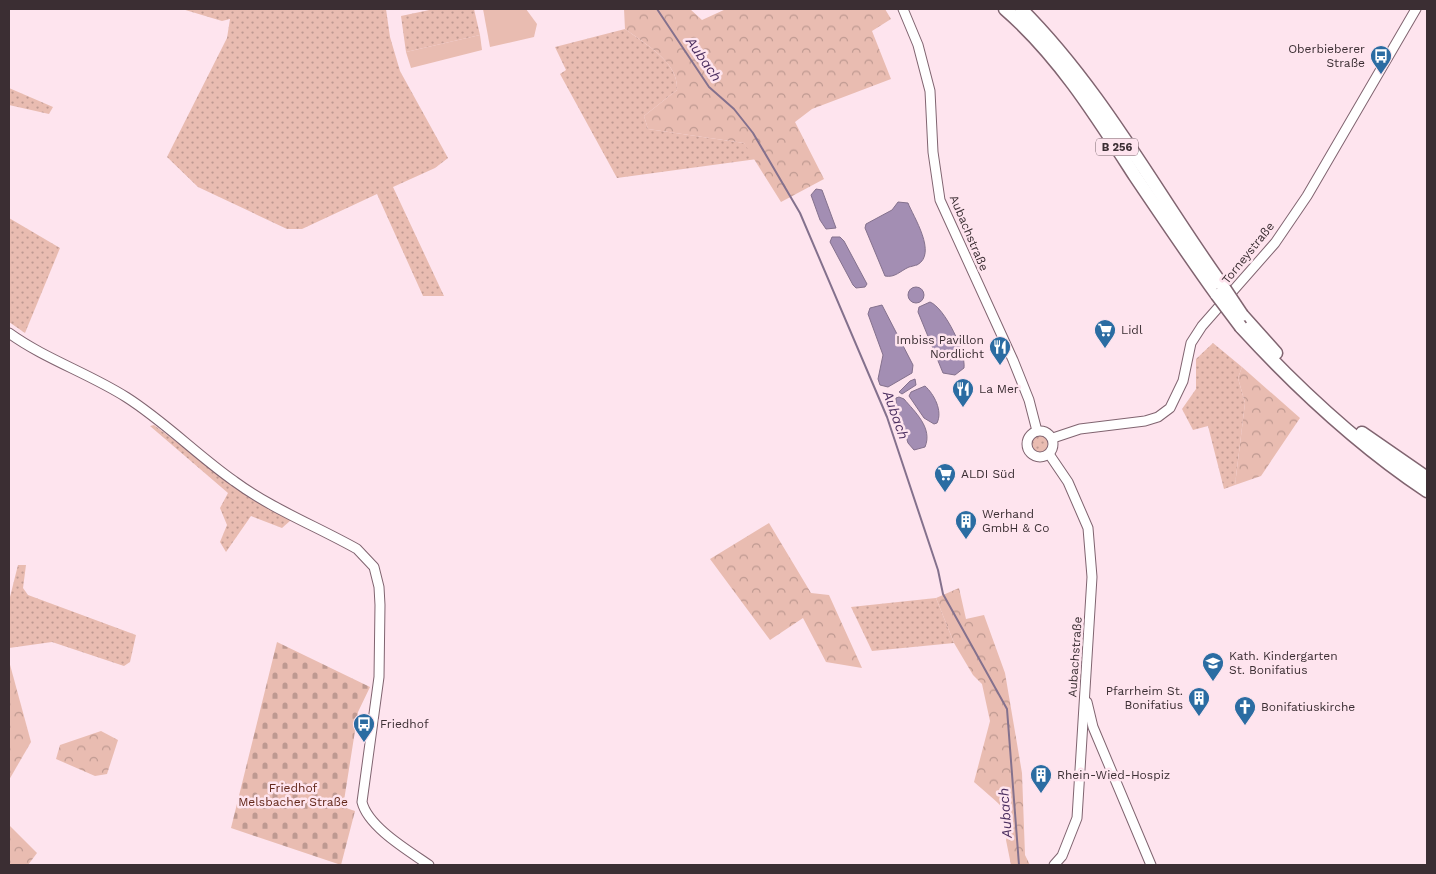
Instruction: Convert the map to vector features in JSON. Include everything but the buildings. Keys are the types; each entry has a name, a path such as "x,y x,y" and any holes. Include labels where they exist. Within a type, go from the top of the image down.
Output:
{"highway":[{"name":"B 256","path":"1005,9 1040,43 1084,99 1171,230 1220,290"},
{"name":"B 256","path":"1021,9 1048,38 1093,93 1220,290 1285,376 1347,431 1427,491"},
{"name":"B 256","path":"1242,321 1296,375 1356,428 1427,478"}],"street":[{"name":"Aubachstraße","path":"902,9 918,45 930,91 933,152 940,200 1013,360 1029,400 1037,431"},
{"name":"Torneystraße","path":"1052,438 1080,429 1145,421 1158,417 1170,408 1184,382 1191,343 1202,326 1275,243 1307,196 1416,9"},
{"path":"9,333 24,344 128,398 256,496 357,549 366,556 374,567 380,588 380,667 362,793 364,808 382,829 429,865"},
{"path":"1037,431 1049,434 1052,438 1054,446 1049,454 1038,458 1028,449 1027,442 1030,436 1037,431"},
{"name":"Aubachstraße","path":"1049,454 1068,482 1088,528 1092,577 1086,694 1076,818 1062,856 1054,865"},
{"path":"1086,694 1093,726 1151,865"}],"green space":[{"path":"182,9 386,9 390,37 400,71 448,158 435,168 393,187 444,296 423,296 377,194 302,229 287,229 198,187 167,157 227,38 230,19 222,21"},
{"path":"434,9 474,9 480,35 406,52 401,16"},
{"path":"483,9 526,9 537,24 534,37 490,47"},
{"path":"624,9 690,9 702,20 726,9 885,9 891,19 872,31 891,79 812,109 795,122 824,179 781,202 744,143 648,129 644,116 677,90 676,80 667,62 625,29"},
{"path":"625,29 667,62 676,80 677,90 644,116 648,129 744,143 757,159 617,178 560,74 566,70 555,47"},
{"path":"480,35 482,50 411,68 406,52"},
{"path":"9,88 53,107 49,114 9,105"},
{"path":"9,218 60,248 25,333 9,322"},
{"path":"1213,343 1242,367 1238,378 1245,403 1235,485 1224,489 1208,426 1193,430 1182,409 1196,389 1196,359"},
{"path":"1242,367 1300,418 1261,476 1235,485 1245,403 1238,378"},
{"path":"154,425 251,499 291,520 282,528 251,516 226,552 220,542 227,525 220,508 228,493 150,426"},
{"path":"1037,436 1043,436 1048,441 1046,450 1037,452 1032,447 1032,441"},
{"path":"769,523 811,593 829,595 862,668 826,662 803,618 770,640 710,559"},
{"path":"18,565 26,565 23,588 28,595 136,635 130,662 124,666 52,642 9,648 9,601"},
{"path":"959,588 966,619 984,615 1005,673 1022,773 1025,855 1030,865 1011,865 1006,840 1010,818 998,803 974,782 990,721 982,684 973,675 954,643 936,598"},
{"path":"936,598 954,643 872,651 851,607"},
{"name":"Friedhof Melsbacher Straße","path":"277,642 370,687 358,712 343,807 355,811 341,865 231,828"},
{"path":"9,661 31,742 9,780"},
{"path":"101,731 118,740 107,774 95,776 56,759 60,745"},
{"path":"9,825 37,853 28,865 9,865"}],"shaded area":[{"path":"816,189 822,190 836,228 826,229 820,220 811,195"},
{"path":"898,202 908,203 919,225 925,244 925,252 923,260 917,265 895,275 885,276 865,228 866,224 892,210"},
{"path":"832,237 840,237 844,241 867,284 865,287 856,288 853,285 830,242"},
{"path":"916,287 922,289 924,295 922,301 916,303 910,301 908,295 910,289"},
{"path":"930,302 936,306 948,321 962,352 964,368 955,375 943,373 918,312 919,307"},
{"path":"882,305 913,365 912,373 888,387 880,385 878,379 883,355 868,314 870,308"},
{"path":"915,379 916,385 902,394 899,392 910,381"},
{"path":"925,386 932,393 938,408 939,418 937,423 934,424 924,418 909,396 911,392"},
{"path":"896,398 904,399 922,421 927,433 925,447 914,450 908,443 896,404"}],"waterway":[{"name":"Aubach","path":"657,9 709,87 734,109 753,133 800,213 887,417 938,570 943,594 1007,709 1019,865"}],"place":[{"name":"Oberbieberer Straße","path":"1381,75"},
{"name":"Lidl","path":"1105,349"},
{"name":"Imbiss Pavillon Nordlicht","path":"1000,366"},
{"name":"La Mer","path":"963,408"},
{"name":"ALDI Süd","path":"945,493"},
{"name":"Werhand GmbH & Co","path":"966,540"},
{"name":"Kath. Kindergarten St. Bonifatius","path":"1213,682"},
{"name":"Pfarrheim St. Bonifatius","path":"1199,717"},
{"name":"Bonifatiuskirche","path":"1245,726"},
{"name":"Friedhof","path":"364,743"},
{"name":"Rhein-Wied-Hospiz","path":"1041,794"}]}
